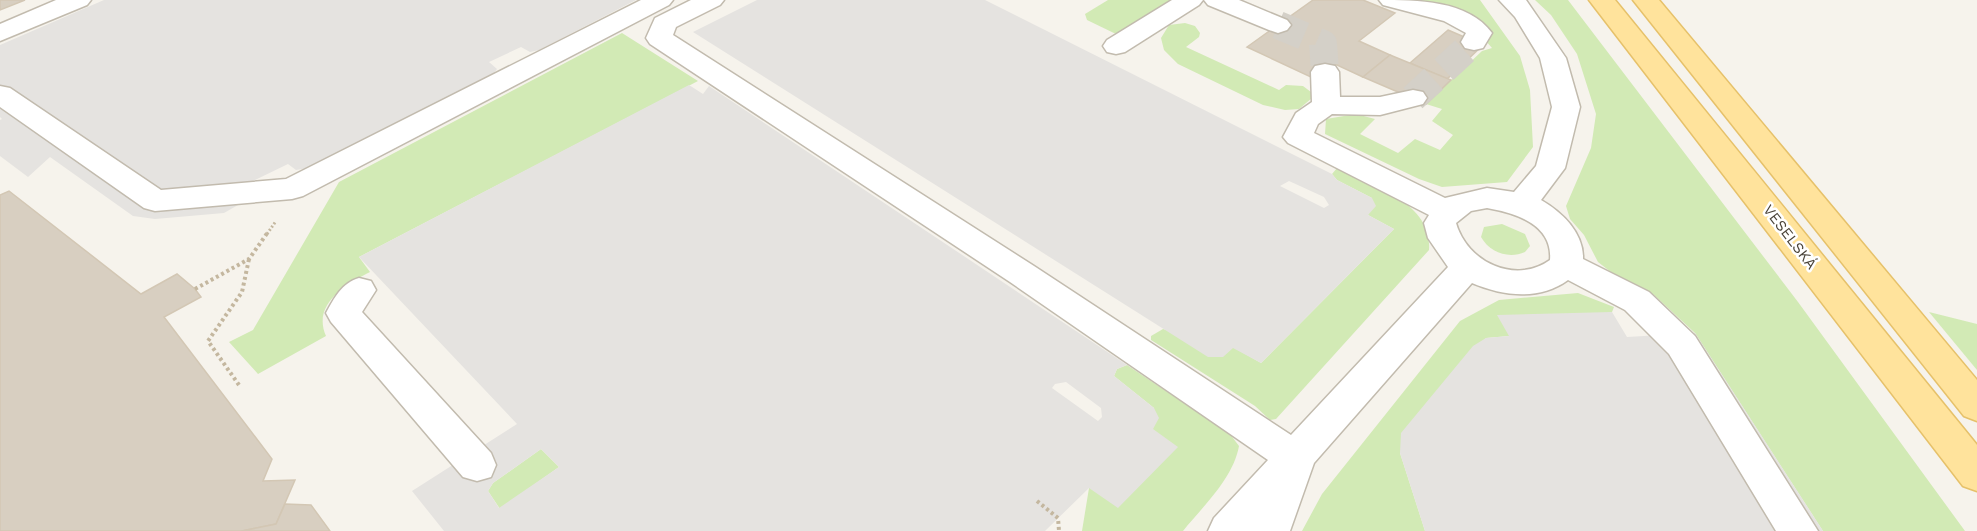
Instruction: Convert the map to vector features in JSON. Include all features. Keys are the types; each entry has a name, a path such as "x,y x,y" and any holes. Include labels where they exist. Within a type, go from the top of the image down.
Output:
{"main road":[{"name":"VESELSKÁ","path":"1602,0 1977,474"},
{"path":"1646,0 1977,406"}],"lane":[{"path":"0,33 78,0"},
{"path":"0,94 155,201 292,189 660,0"},
{"path":"711,0 663,23 658,38 1097,324 1296,458"},
{"path":"1116,46 1190,0"},
{"path":"1217,0 1278,25"},
{"path":"1392,0 1463,19 1476,25 1479,33 1474,42"},
{"path":"1512,0 1525,13 1553,58 1566,107 1550,168 1521,204"},
{"path":"1325,72 1326,105"},
{"path":"1413,98 1380,106 1326,105 1306,119 1298,137 1446,211"},
{"path":"1487,198 1521,204 1547,220 1560,233 1569,252 1566,265 1542,280 1521,282 1505,280 1467,267 1450,251 1442,237 1440,223 1446,211 1468,200 1487,198"},
{"path":"1566,265 1637,301 1682,345 1798,531"},
{"path":"1228,531 1467,267"},
{"path":"359,290 343,313 477,465"},
{"path":"1270,531 1296,458"}],"path":[{"path":"239,385 208,341 242,292 249,259 291,201 292,189"},
{"path":"195,289 249,259"},
{"path":"1037,501 1058,518 1059,531"}],"green space":[{"path":"1108,0 1177,0 1118,35 1087,20 1085,14"},
{"path":"1408,0 1480,0 1520,56 1530,90 1533,147 1507,182 1442,187 1419,179 1325,134 1326,119 1356,114 1375,119 1360,134 1398,153 1415,139 1440,150 1453,135 1432,121 1442,109 1426,104 1482,51 1492,48 1462,14"},
{"path":"1535,0 1568,0 1798,302 1965,531 1823,531 1695,333 1654,295 1616,276 1598,262 1584,235 1570,219 1566,206 1591,148 1596,114 1577,54 1551,15"},
{"path":"1185,23 1195,26 1200,33 1199,37 1186,47 1279,90 1286,85 1303,86 1311,92 1312,98 1299,109 1285,110 1263,105 1178,64 1164,50 1161,38 1169,25"},
{"path":"622,33 698,81 359,257 370,272 341,290 327,305 323,314 326,336 258,374 229,342 253,330 339,182"},
{"path":"1337,168 1382,189 1411,207 1421,219 1428,233 1429,250 1276,419 1270,420 1255,406 1151,340 1151,336 1163,329 1233,347 1261,363 1394,229 1368,215 1372,198 1337,180 1332,174"},
{"path":"1502,224 1525,234 1530,246 1525,252 1506,255 1495,251 1485,243 1481,237 1484,227"},
{"path":"1578,293 1614,307 1612,312 1509,336 1486,338 1400,453 1425,531 1302,531 1322,494 1460,321 1499,300"},
{"path":"1929,312 1977,324 1977,370"},
{"path":"1127,365 1230,434 1239,446 1231,470 1224,481 1183,531 1082,531 1089,488 1153,429 1154,408 1114,376 1117,369"},
{"path":"541,449 559,467 500,509 488,491 493,483"}],"shaded area":[{"path":"104,0 636,0 539,50 530,52 521,47 489,62 497,69 494,73 308,168 296,170 288,164 247,184 252,197 224,213 155,219 133,216 50,157 28,177 0,156 0,120 2,119 0,117 0,45"},
{"path":"757,0 985,0 1332,174 1337,180 1372,198 1376,206 1368,215 1394,229 1261,363 1233,348 1223,357 1208,357 693,32","holes":["1289,181 1324,197 1329,205 1324,208 1280,186"]},
{"path":"689,85 703,94 709,86 1127,365 1117,369 1114,376 1154,408 1159,418 1153,429 1178,447 1118,508 1089,488 1045,531 444,531 412,491 517,424 359,257","holes":["1066,382 1101,408 1102,417 1098,421 1052,388 1055,384","541,449 559,467 499,508 488,491 493,483"]},
{"path":"1612,312 1627,337 1695,333 1823,531 1425,531 1400,453 1401,433 1473,346 1486,338 1509,336 1497,315"}],"building":[{"path":"0,0 25,0 0,10"},
{"path":"1313,0 1363,0 1395,13 1359,41 1390,55 1363,77 1335,64 1315,79 1247,47"},
{"path":"1448,30 1483,45 1447,79 1410,63"},
{"path":"1390,55 1451,80 1426,104 1363,77"},
{"path":"9,191 141,294 177,274 195,289 201,297 164,317 272,459 263,481 295,480 276,524 242,531 0,531 0,195"},
{"path":"285,504 311,505 330,531 242,531 276,524"}],"tunnel":[{"path":"1278,25 1323,44 1325,72"},
{"path":"1413,98 1474,42"}]}
